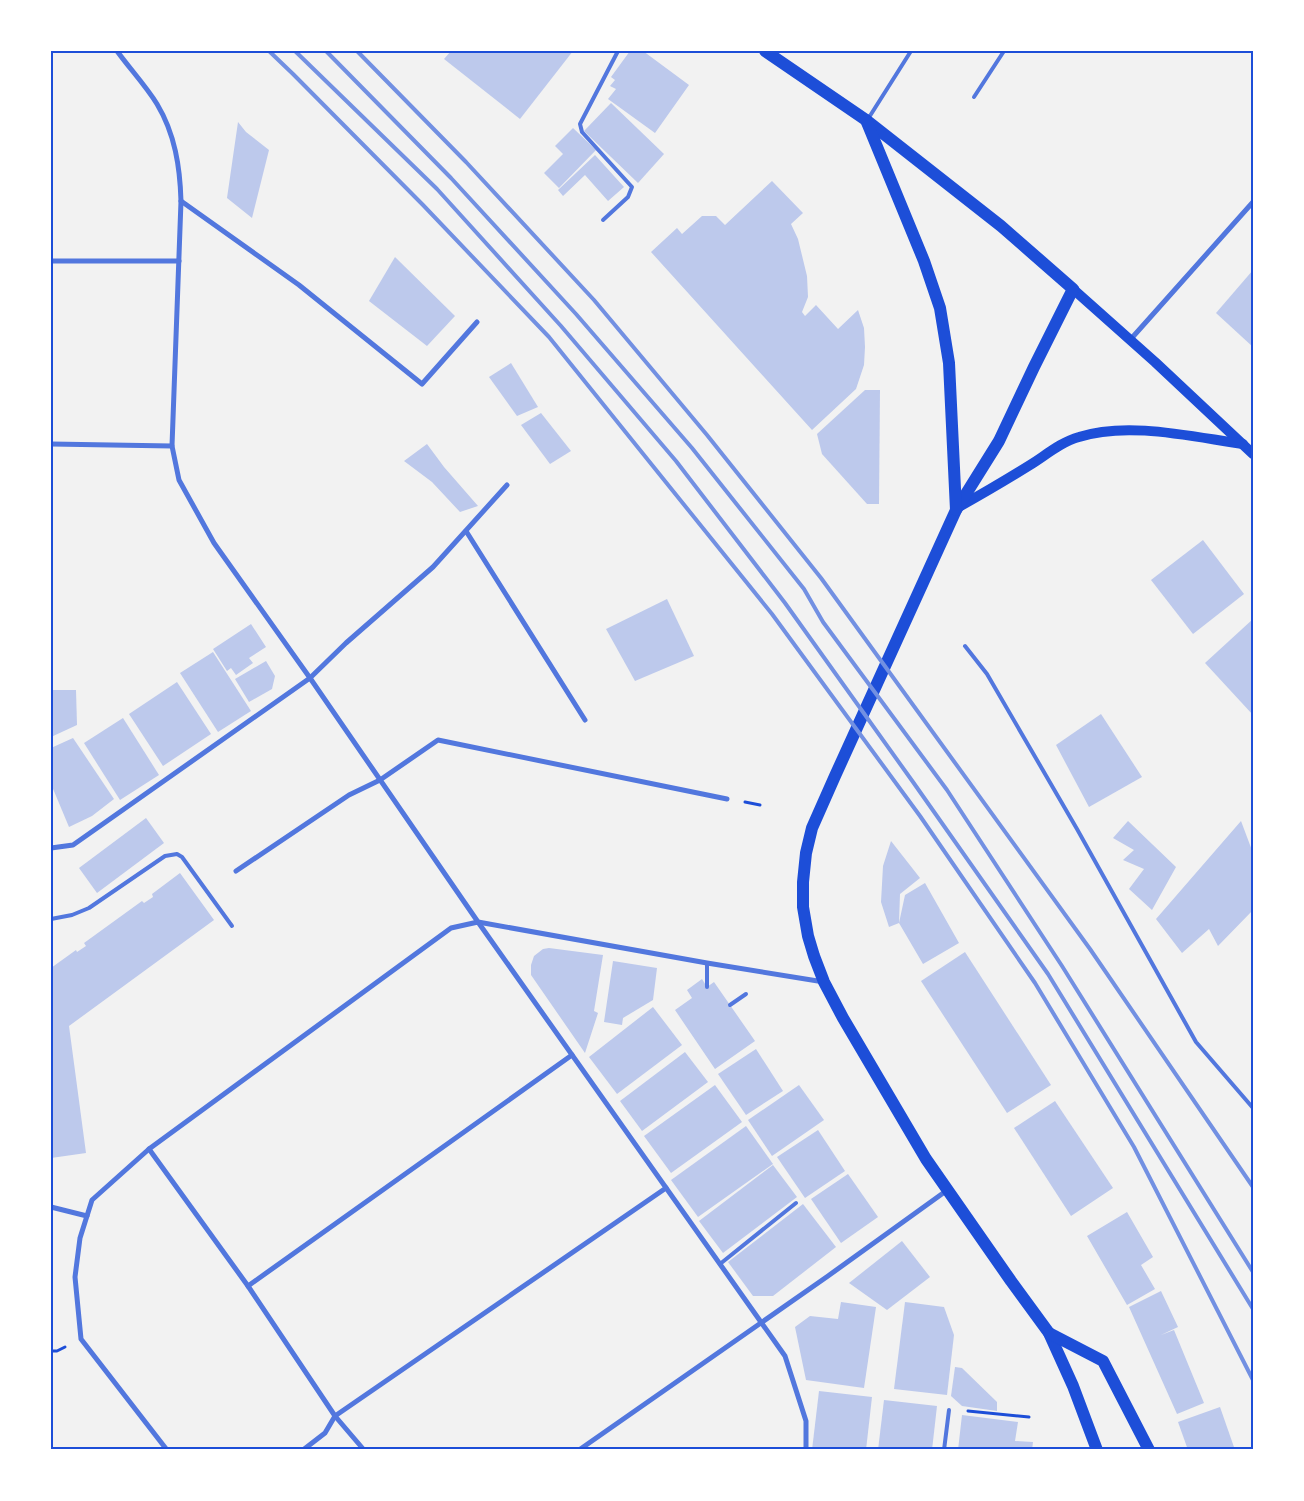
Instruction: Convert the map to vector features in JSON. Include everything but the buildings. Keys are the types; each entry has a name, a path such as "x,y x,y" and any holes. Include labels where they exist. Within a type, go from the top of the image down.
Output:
{"main road":[{"path":"765,51 866,120 1001,226 1130,340 1253,454"},
{"path":"866,120 924,261 940,308 949,363 956,510"},
{"path":"1073,289 999,441 956,510 812,828 806,853 803,907 808,936 824,982 843,1018 926,1158 1049,1334 1073,1386 1097,1450"},
{"path":"956,510 1056,448 1078,437 1094,433 1125,430 1149,431 1243,444"},
{"path":"1049,1334 1103,1361 1149,1450"}],"street":[{"path":"117,51 157,104 174,142 180,171 181,202 172,446 179,480 214,543 310,678 478,922 785,1356 806,1421 806,1450"},
{"path":"181,202 299,285 422,384 477,322"},
{"path":"1130,340 1253,202"},
{"path":"51,261 179,261"},
{"path":"51,444 172,446"},
{"path":"51,848 73,845 310,678 346,643 433,567 507,485"},
{"path":"466,531 585,720"},
{"path":"236,871 349,795 380,780 438,740 727,799"},
{"path":"167,1450 81,1339 75,1277 80,1238 92,1200 149,1149 451,928 478,922 824,982"},
{"path":"248,1286 572,1055"},
{"path":"149,1149 248,1286 336,1416 364,1450"},
{"path":"303,1450 325,1433 336,1416 666,1188"},
{"path":"579,1450 948,1189"},
{"path":"51,1208 87,1216"}],"lane":[{"path":"603,220 628,197 632,187 582,132 580,124 618,51"},
{"path":"866,120 911,51"},
{"path":"974,97 1004,51"},
{"path":"965,646 987,674 1096,862 1196,1042 1253,1108"},
{"path":"51,919 72,915 89,908 165,856 177,854 182,857 232,926"},
{"path":"706,963 707,986"},
{"path":"730,1005 746,994"},
{"path":"720,1264 796,1203"},
{"path":"944,1450 949,1410"}],"path":[{"path":"51,1351 57,1351"},
{"path":"949,1410 1029,1417"}],"railway":[{"path":"269,51 423,205 549,337 772,614 920,816 1035,983 1134,1147 1253,1380"},
{"path":"295,51 437,189 561,326 676,461 785,603 1048,974 1253,1309"},
{"path":"326,51 451,178 576,314 692,448 804,589 823,622 947,790 1062,966 1253,1272"},
{"path":"357,51 466,162 594,300 707,435 821,578 1090,949 1253,1187"}]}
